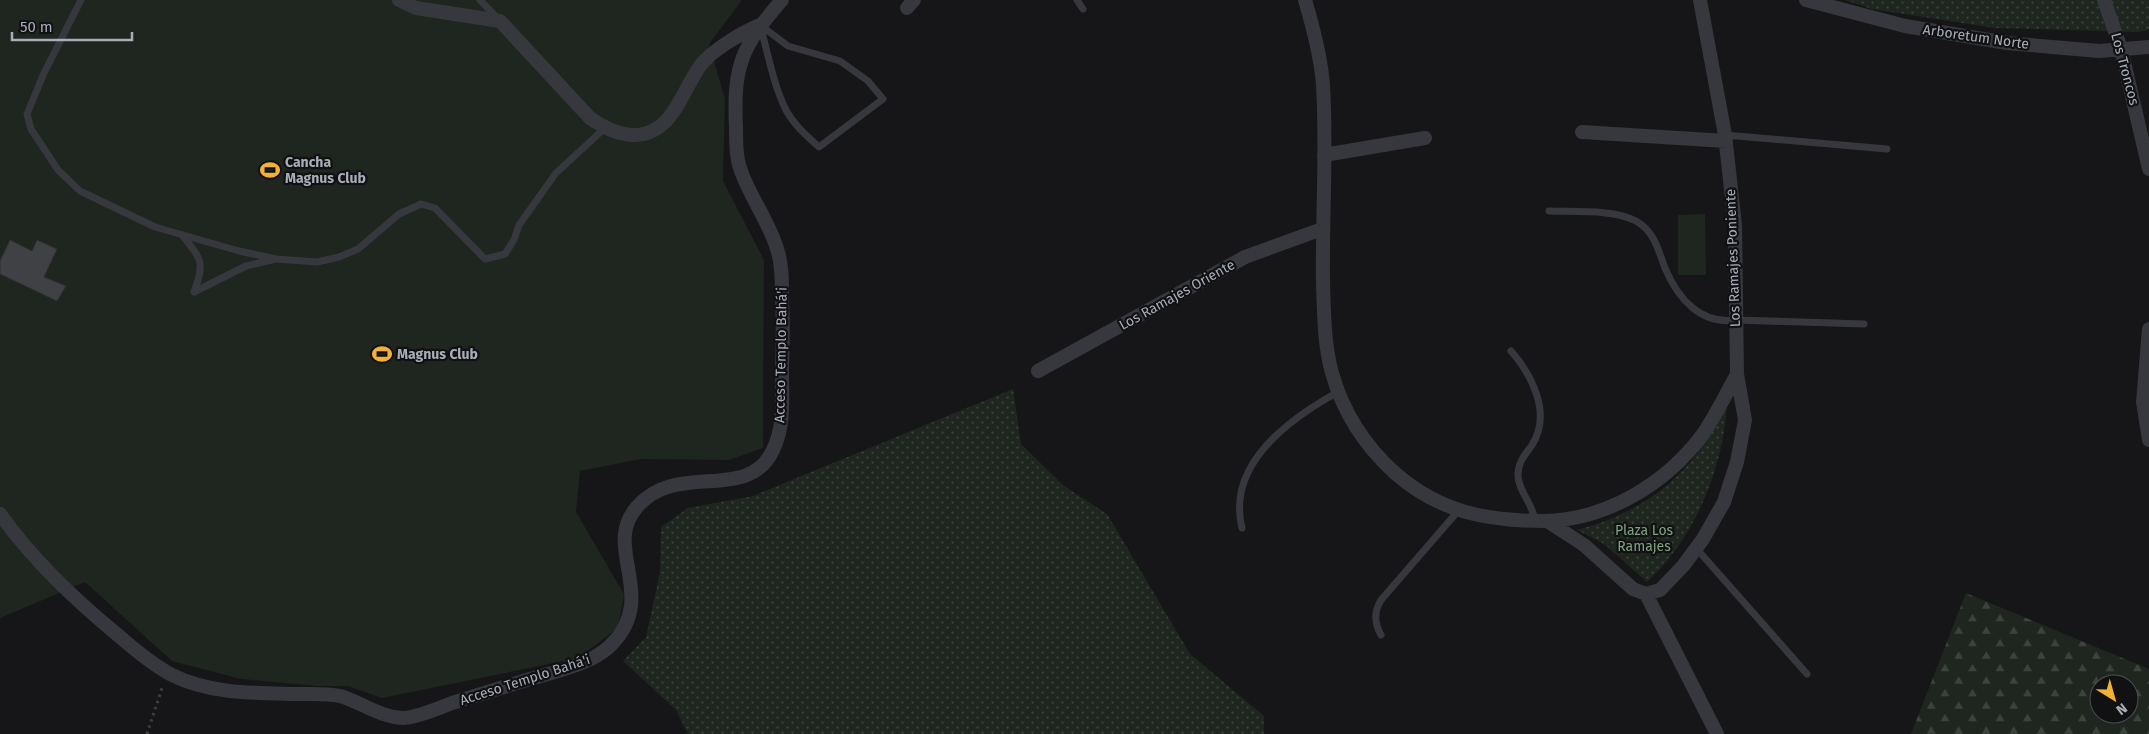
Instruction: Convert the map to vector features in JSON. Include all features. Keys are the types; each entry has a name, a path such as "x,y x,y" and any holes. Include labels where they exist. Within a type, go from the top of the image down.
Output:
{"street":[{"path":"399,0 416,8 500,21 590,118 605,128 635,136 647,134 658,129 677,108 706,60 745,32 760,25"},
{"name":"Acceso Templo Bahá'i","path":"0,514 58,582 107,626 166,672 183,680 213,689 255,693 342,696 372,711 405,718 595,657 614,642 626,624 631,610 631,575 624,550 624,534 628,518 635,508 645,498 666,486 680,482 746,477 756,472 773,452 779,432 782,414 783,336 781,265 770,229 740,171 737,156 736,130 737,76 748,43 760,25 782,0"},
{"path":"1305,0 1323,83 1322,229 1325,335 1332,374 1338,392 1356,428 1384,463 1419,491 1459,510 1503,521 1541,521 1584,545 1633,589 1646,594 1717,734"},
{"name":"Los Ramajes Poniente","path":"1646,594 1660,590 1670,581 1696,548 1724,502 1737,462 1745,420 1737,374 1735,225 1726,138 1700,0"},
{"name":"Arboretum Norte","path":"1806,0 1905,26 2007,43 2099,51 2149,47"},
{"name":"Los Troncos","path":"2104,0 2121,49 2148,150 2149,169"},
{"path":"1582,132 1726,138"},
{"path":"1324,155 1425,138"},
{"name":"Los Ramajes Oriente","path":"1038,372 1245,257 1322,229"},
{"path":"2149,329 2143,402 2149,440"},
{"name":"Los Ramajes Poniente","path":"1541,521 1575,518 1596,512 1637,494 1655,482 1688,452 1703,434 1737,374"}],"lane":[{"path":"81,0 44,74 27,114 31,129 58,170 80,191 155,227 276,260 317,262 339,257 358,249 399,214 421,204 435,208 485,259 505,254 514,240 519,225 556,173 605,128"},
{"path":"480,0 500,21"},
{"path":"1077,0 1083,9"},
{"path":"760,25 788,46 840,62 868,81 883,100 819,147 798,128 786,110 776,83 760,25"},
{"path":"1726,138 1887,149"},
{"path":"1549,211 1620,215 1636,221 1652,235 1678,292 1694,310 1708,318 1718,321 1864,324"},
{"path":"182,234 201,263 201,273 194,292 246,266 276,260"},
{"path":"1511,351 1529,376 1535,389 1540,410 1536,437 1521,460 1518,476 1522,490 1541,521"},
{"path":"1242,528 1239,510 1240,492 1246,476 1264,448 1300,415 1338,392"},
{"path":"1381,635 1375,621 1375,614 1380,600 1459,510"},
{"path":"1696,548 1807,674"}],"path":[{"path":"147,734 166,672"}],"green space":[{"name":"Magnus Club","path":"0,0 742,0 709,44 725,99 723,181 764,260 763,448 729,460 641,459 580,471 576,512 624,594 618,628 578,658 382,698 348,686 318,686 241,679 172,661 85,582 0,618"},
{"path":"1845,0 2149,0 2149,30 2137,32 1994,28 1872,9"},
{"path":"1705,214 1706,275 1678,275 1678,215"},
{"path":"1013,389 1021,444 1064,486 1107,514 1190,654 1264,716 1264,734 688,734 676,710 623,661 646,637 660,572 661,527 688,508 753,496"},
{"name":"Plaza Los Ramajes","path":"1727,403 1720,452 1704,500 1693,523 1679,544 1647,582 1604,544 1577,530 1626,512 1667,485 1701,449"},
{"path":"1966,593 2149,669 2149,734 1911,734"}],"building":[{"path":"10,240 32,251 37,240 57,249 44,277 66,286 57,301 0,274 0,261"}],"place":[{"name":"Cancha Magnus Club","path":"270,170"},
{"name":"Magnus Club","path":"382,354"}]}
